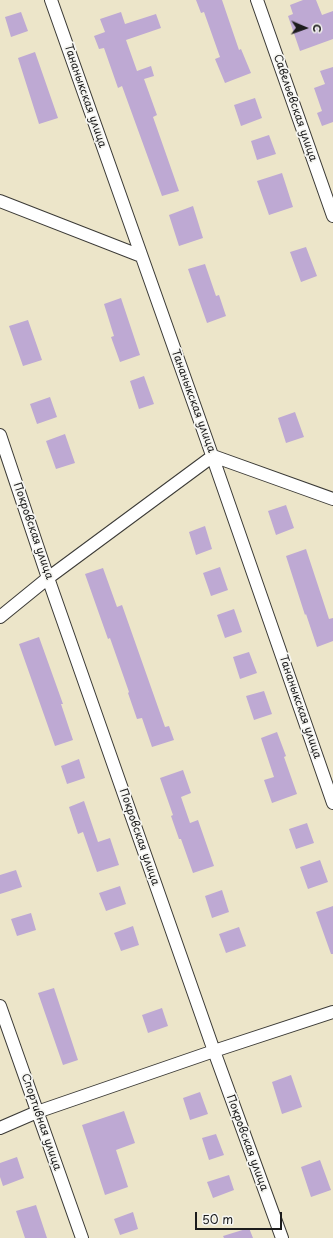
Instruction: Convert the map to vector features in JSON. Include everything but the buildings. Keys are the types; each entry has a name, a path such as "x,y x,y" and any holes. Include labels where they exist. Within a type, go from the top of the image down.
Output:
{"street":[{"name":"Тананыкская улица","path":"51,0 213,456 333,803"},
{"name":"Савельевская улица","path":"257,0 333,216"},
{"path":"0,201 141,256"},
{"name":"Покровская улица","path":"0,435 48,578 214,1051 282,1238"},
{"path":"0,616 48,578 213,456 333,500"},
{"name":"Спортивная улица","path":"0,1006 82,1238"},
{"path":"0,1128 37,1112 333,1012"}]}
